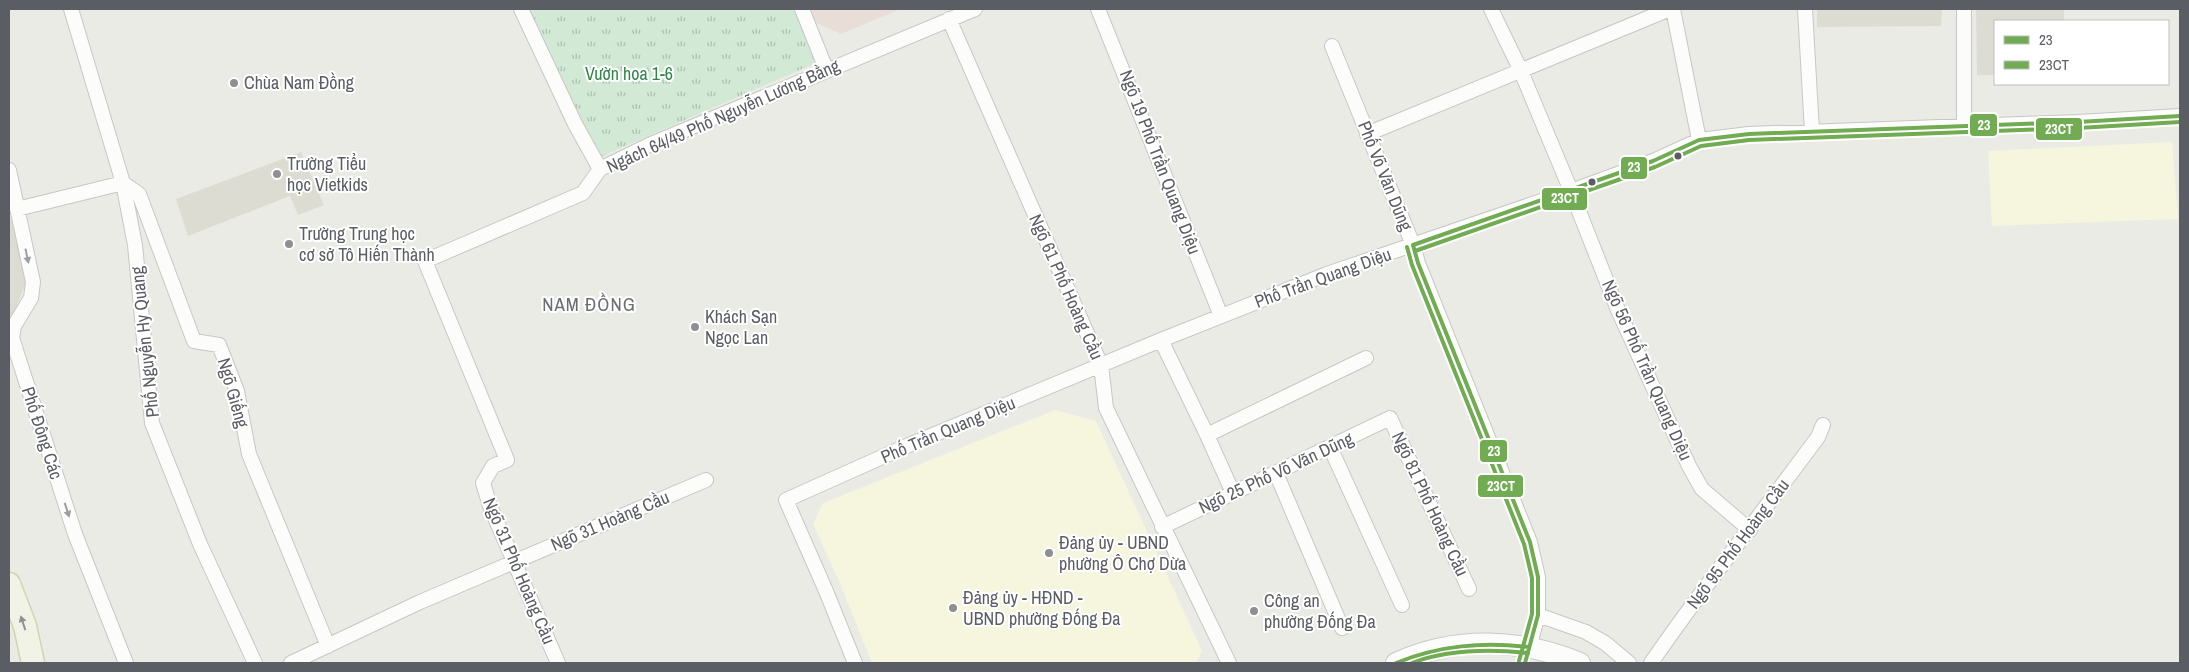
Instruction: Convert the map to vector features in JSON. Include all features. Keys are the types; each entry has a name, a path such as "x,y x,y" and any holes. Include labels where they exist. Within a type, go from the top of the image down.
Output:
{"main road":[{"path":"9,584 25,626 33,663"},
{"path":"1396,663 1435,648 1487,643 1527,655 1555,653 1580,663"}],"street":[{"name":"Phố Nguyễn Hy Quang","path":"70,9 122,183 135,246 152,423 200,544 255,663"},
{"path":"521,9 576,124 600,169"},
{"path":"802,9 826,69"},
{"name":"Ngách 64/49 Phố Nguyễn Lương Bằng","path":"507,460 425,261 583,193 600,169 674,134 826,69 975,9"},
{"name":"Ngõ 19 Phố Trần Quang Diệu","path":"1098,9 1221,316"},
{"name":"Ngõ 56 Phố Trần Quang Diệu","path":"1491,9 1520,69 1572,191 1618,310 1693,474 1702,489 1750,530"},
{"path":"1367,134 1520,69 1671,9 1699,140"},
{"path":"1805,9 1812,132"},
{"path":"1964,9 1964,127"},
{"name":"Ngõ 61 Phố Hoàng Cầu","path":"949,19 1101,365 1106,408 1229,663"},
{"name":"Phố Võ Văn Dũng","path":"1332,46 1530,542 1538,577 1538,615 1527,655"},
{"name":"Phố Trần Quang Diệu","path":"855,663 786,500 909,445 1161,340 1327,274 1572,191 1653,161 1699,140 1749,134 1964,127 2180,116"},
{"name":"Phố Đông Các","path":"9,170 32,282 31,298 14,326 12,338 74,534 126,663"},
{"path":"17,209 122,183"},
{"name":"Ngõ Giếng","path":"122,183 139,194 194,341 219,344 237,391 249,454 328,646"},
{"path":"1161,340 1233,493"},
{"path":"1207,435 1366,358"},
{"name":"Ngõ 25 Phố Võ Văn Dũng","path":"1162,527 1390,418"},
{"name":"Ngõ 81 Phố Hoàng Cầu","path":"1390,418 1469,589"},
{"name":"Ngõ 95 Phố Hoàng Cầu","path":"1651,663 1697,596 1750,530 1818,437 1823,425"},
{"path":"1330,447 1402,605"},
{"name":"Ngõ 31 Phố Hoàng Cầu","path":"507,460 493,466 483,483 490,506 558,663"},
{"path":"1276,473 1342,628"},
{"name":"Ngõ 31 Hoàng Cầu","path":"514,562 706,480"},
{"path":"291,663 420,602 514,562"},
{"path":"1538,615 1586,632 1605,643 1629,663"}],"shaded area":[{"path":"808,9 901,9 841,34 814,22"},
{"path":"1817,9 1942,9 1941,26 1817,27"},
{"path":"1976,9 2064,9 2064,20 1994,20 1994,75 1977,75"},
{"path":"2172,142 2178,219 1992,226 1988,151"},
{"name":"Trường Tiểu học Vietkids","path":"301,152 324,205 298,215 290,196 188,236 176,199"},
{"path":"9,212 28,278 9,325"},
{"path":"1055,410 1096,421 1202,651 1196,663 872,663 839,581 813,524 823,503"}],"green space":[{"name":"Vườn hoa 1-6","path":"526,9 795,9 818,62 598,158"}],"transit line":[{"name":"23","path":"1413,245 1653,161 1699,140 1749,134 2078,122 2180,116"},
{"name":"23CT","path":"1415,251 1655,167 1701,146 1749,140 2078,128 2180,122"},
{"name":"23","path":"1413,245 1418,263 1530,542 1538,577 1538,615 1525,663"},
{"name":"23CT","path":"1407,247 1412,265 1524,544 1532,578 1532,614 1519,661"},
{"name":"23","path":"1396,663 1429,652 1461,646 1529,647"},
{"name":"23CT","path":"1412,663 1440,655 1469,651 1528,653"}],"place":[{"name":"Chùa Nam Đồng","path":"234,83"},
{"name":"Trường Tiểu học Vietkids","path":"277,174"},
{"name":"Trường Trung học cơ sở Tô Hiến Thành","path":"289,244"},
{"name":"Khách Sạn Ngọc Lan","path":"695,327"},
{"name":"Đảng ủy - UBND phường Ô Chợ Dừa","path":"1049,553"},
{"name":"Đảng ủy - HĐND - UBND phường Đống Đa","path":"953,608"},
{"name":"Công an phường Đống Đa","path":"1254,611"}],"district":[{"name":"NAM ĐỒNG","path":"589,304"}]}
